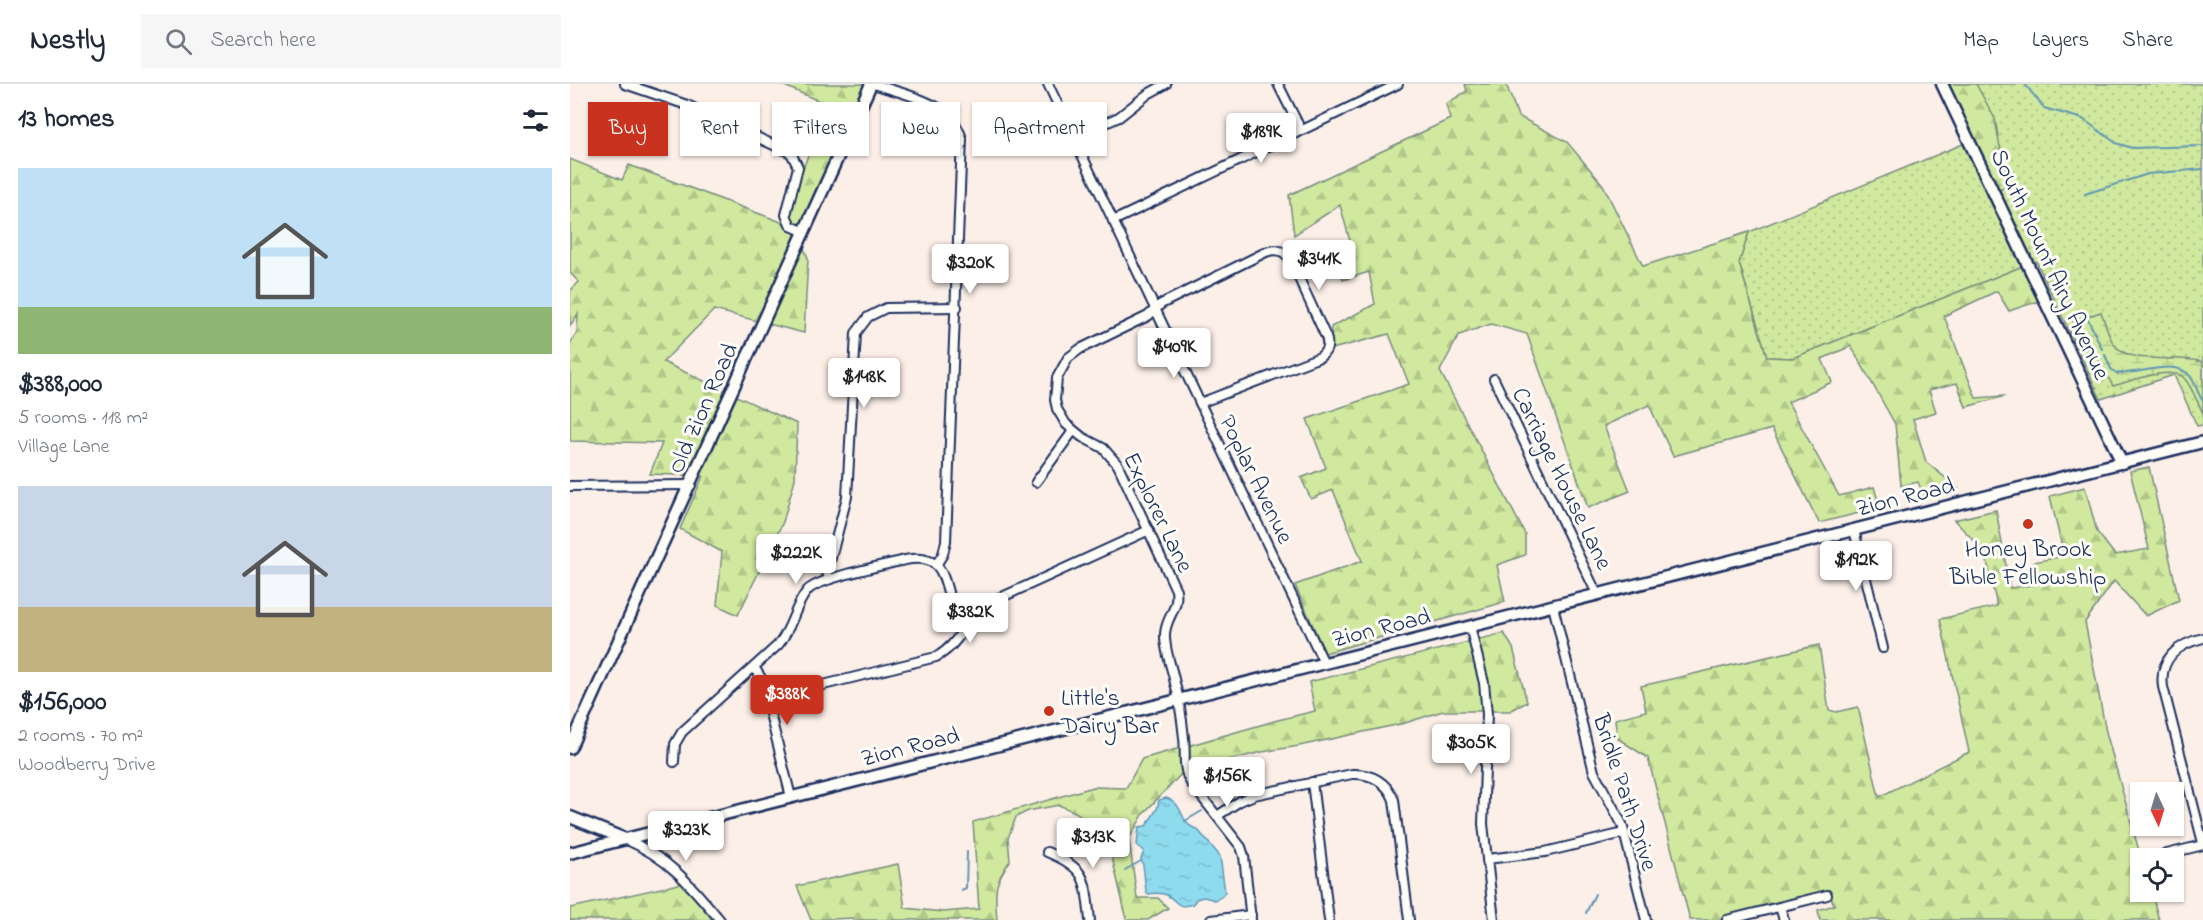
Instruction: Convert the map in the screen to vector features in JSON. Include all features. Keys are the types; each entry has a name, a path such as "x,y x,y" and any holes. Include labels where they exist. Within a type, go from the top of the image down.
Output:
{"street":[{"path":"625,84 687,105 791,153 798,167 786,215 791,225 805,232"},
{"path":"873,84 936,106 948,114 960,131 963,146 946,541 943,554 936,565"},
{"name":"Old Zion Road","path":"570,748 873,84"},
{"name":"Poplar Avenue","path":"1048,84 1057,102"},
{"path":"1107,122 1119,117 1148,94 1166,84"},
{"path":"1278,84 1301,130"},
{"path":"1113,221 1398,84"},
{"name":"South Mount Airy Avenue","path":"1942,84 2122,463"},
{"name":"Poplar Avenue","path":"1083,156 1324,663"},
{"name":"Explorer Lane","path":"1200,404 1320,357 1325,352 1328,344 1326,337 1292,261 1281,251 1266,252 1161,304 1148,316 1080,350 1064,364 1057,378 1055,400 1061,417 1073,431 1103,448 1114,459 1176,590 1175,611 1167,622 1165,635 1179,699 1185,742 1185,772 1243,851 1251,918"},
{"path":"830,579 827,573 843,514 849,479 853,356 856,333 868,317 881,309 957,307"},
{"name":"Carriage House Lane","path":"1494,379 1598,594"},
{"path":"1036,482 1073,431"},
{"name":"Zion Road","path":"570,853 2203,442"},
{"path":"570,486 691,485"},
{"path":"767,699 936,657 955,643 976,612 994,600 1149,530"},
{"path":"1854,530 1883,648"},
{"path":"674,762 675,744 682,732 782,640 808,589 818,583 914,558 929,560 943,575 955,613 967,624"},
{"name":"Bridle Path Drive","path":"1553,606 1594,772 1619,816 1646,920"},
{"path":"1470,626 1482,675 1487,714 1482,806 1494,920"},
{"path":"2184,849 2203,844 2163,687 2163,676 2166,662 2176,649 2203,638"},
{"path":"754,668 761,678 792,797"},
{"path":"1217,816 1254,795 1359,774 1373,778 1388,788 1394,800 1409,920"},
{"path":"1312,783 1329,920"},
{"path":"570,817 646,849 671,866 720,920"},
{"path":"1487,859 1545,852 1624,833"},
{"path":"1047,852 1068,861 1082,875 1086,887 1090,920"},
{"path":"1727,920 1827,895"},
{"path":"1780,907 1784,920"},
{"path":"1210,920 1251,918"}],"green space":[{"path":"780,84 864,84 856,102 821,102"},
{"path":"1465,84 1506,84 1518,116 1567,142 1603,185 1643,266 1749,232 1739,263 1767,357 1793,358 2028,264 2045,299 2009,311 1997,291 1944,316 1976,398 2005,396 1966,407 1957,383 1929,390 1936,412 1913,419 1926,462 1958,488 1924,496 1918,482 1901,486 1895,424 1851,346 1822,359 1832,382 1788,402 1839,496 1874,487 1879,504 1859,513 1819,523 1772,429 1673,456 1649,405 1604,426 1630,491 1588,508 1527,334 1491,324 1459,335 1440,371 1525,534 1525,555 1497,565 1505,602 1325,653 1295,585 1362,561 1333,490 1311,499 1301,478 1326,468 1307,419 1409,384 1389,334 1332,349 1331,327 1375,304 1369,272 1343,280 1335,252 1350,241 1340,205 1294,235 1289,195 1450,119 1446,104 1467,91"},
{"path":"1942,84 1976,84 1995,119 2007,187 1994,191"},
{"path":"1954,84 2203,84 2203,425 2197,426 2174,375 2101,399 2036,261 1793,358 1767,357 1739,263 1749,232 1980,137"},
{"path":"808,156 832,156 798,234 808,258 804,333 714,310 663,362 797,424 795,479 783,522 738,615 717,605 722,552 680,529 703,476 650,474 662,443 570,441 570,344 577,333 578,314 570,326 570,291 579,282 570,273 570,159 622,180 629,165 784,223"},
{"path":"2101,312 2113,343 2130,355 2203,362 2203,413 2190,387 2180,375 2172,373 2151,375 2113,386 2073,321"},
{"path":"2149,467 2179,600 2146,616 2114,581 2085,622 2106,732 2130,818 2130,836 2135,836 2138,848 2130,848 2130,902 2154,902 2159,920 1820,920 1818,910 1834,905 1829,892 1740,915 1740,920 1690,920 1648,758 1617,738 1615,719 1646,711 1641,686 1819,645 1829,710 1836,712 1858,707 1879,797 1969,752 1940,619 1997,606 1985,552 1954,520 1996,510 2010,588 2038,584 2034,562 2064,556 2050,496 2085,487 2097,532 2115,555 2149,549 2130,471"},
{"path":"1504,633 1513,648 1527,702 1510,711 1443,711 1405,723 1262,752 1184,771 1144,813 1129,839 1137,898 1158,898 1168,908 1148,920 1127,920 1108,841 1077,813 1059,805 1028,811 1016,817 1008,838 1010,861 996,889 997,920 853,920 853,918 811,920 797,886 898,864 905,908 943,912 979,909 973,822 1093,787 1126,788 1142,759 1315,711 1309,682"},
{"path":"688,882 720,920 570,920 570,908"}],"water":[{"path":"1166,798 1177,805 1187,823 1197,829 1220,856 1225,892 1221,897 1215,900 1204,897 1196,899 1193,904 1184,906 1165,894 1147,894 1141,859 1144,851 1137,845 1139,827 1146,826 1157,809 1159,800"}],"waterway":[{"path":"2025,84 2044,108 2083,119 2116,143 2132,148 2203,146"},
{"path":"2085,194 2148,174 2203,169"},
{"path":"2085,313 2102,349"},
{"path":"2105,355 2111,369 2116,373 2166,367 2183,371 2190,376 2203,401"},
{"path":"1185,821 1202,811"},
{"path":"961,890 966,888 967,852"},
{"path":"1125,870 1141,861"},
{"path":"1586,913 1595,894"}],"place":[{"name":"Honey Brook Bible Fellowship","path":"2028,524"},
{"name":"Little's Dairy Bar","path":"1049,711"}]}
